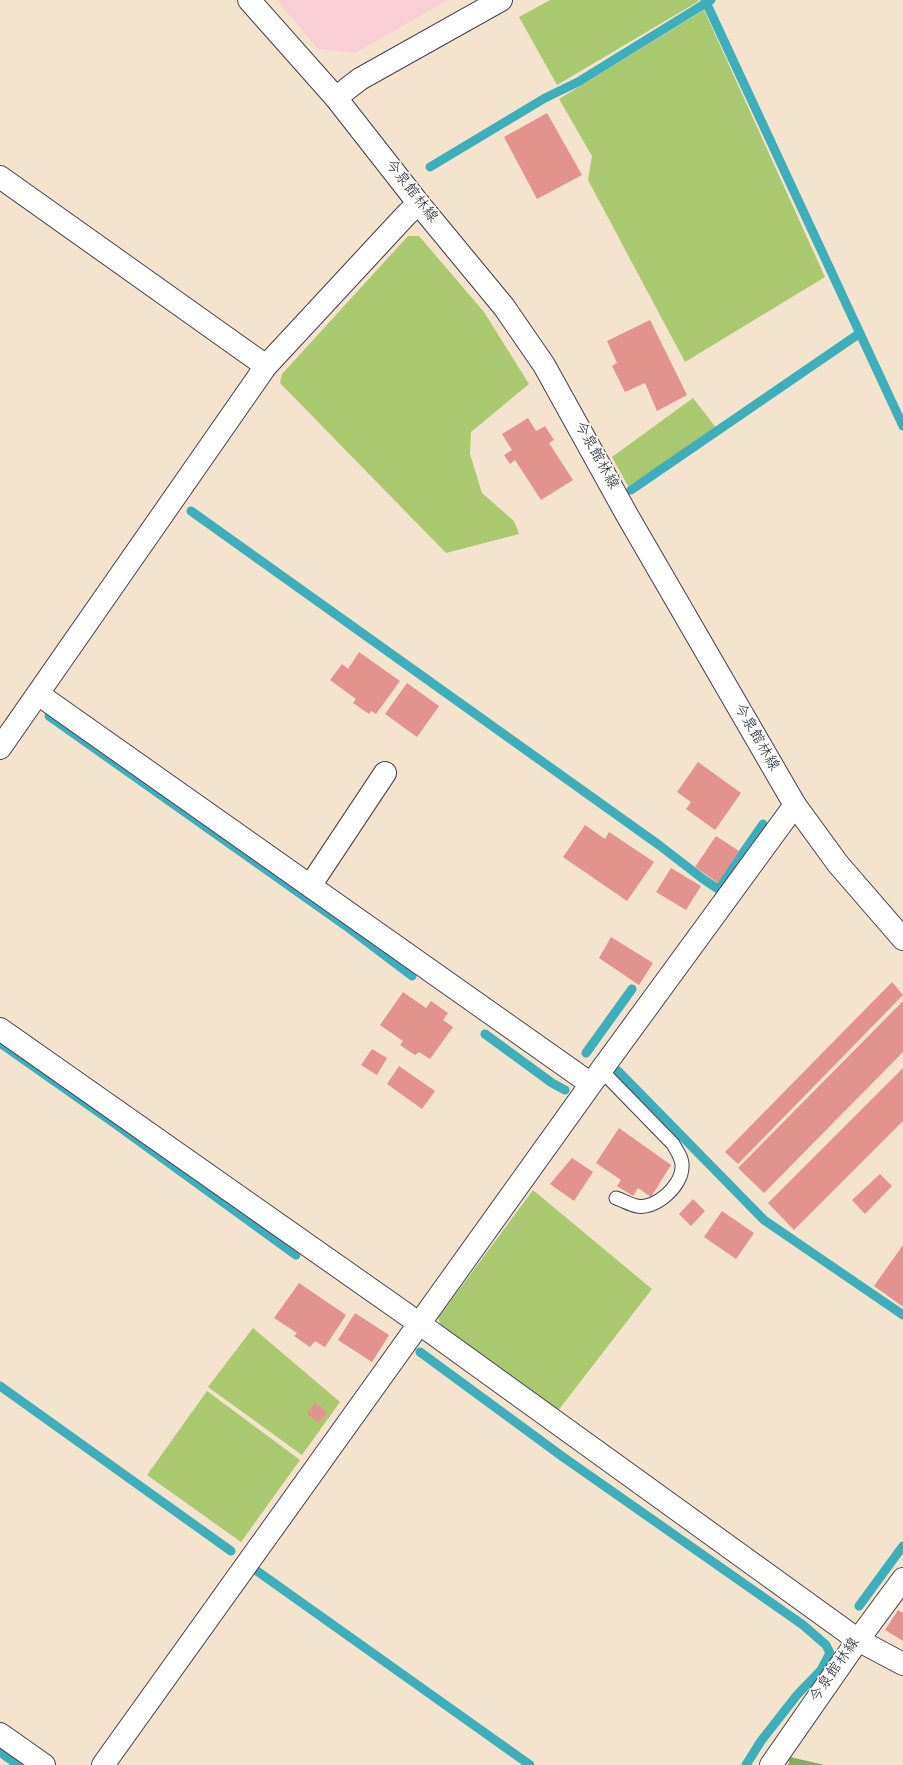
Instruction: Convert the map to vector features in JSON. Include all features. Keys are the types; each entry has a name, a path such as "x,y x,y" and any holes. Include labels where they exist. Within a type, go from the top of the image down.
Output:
{"street":[{"name":"今泉館林線","path":"249,0 336,98 419,204 504,307 544,365 631,521 795,805 838,864 903,939"},
{"path":"336,98 360,79 501,0"},
{"path":"0,178 266,366"},
{"path":"0,748 266,366 407,214 419,204"},
{"path":"38,694 310,886 596,1077"},
{"path":"310,886 385,773"},
{"path":"103,1765 596,1077 795,805"},
{"path":"0,1029 420,1324 858,1640 903,1664"},
{"name":"今泉館林線","path":"771,1765 858,1640 903,1579"},
{"path":"0,1734 44,1765"}],"lane":[{"path":"596,1077 673,1144 680,1155 682,1167 679,1178 671,1191 662,1199 648,1206 637,1206 616,1198"}],"shaded area":[{"path":"277,0 448,0 355,53 318,49"}],"green space":[{"path":"550,0 699,1 557,85 519,17"},
{"path":"704,10 825,277 685,362 588,180 592,156 559,99"},
{"path":"408,236 419,236 484,312 529,384 471,432 470,454 482,493 514,521 519,534 446,553 280,383 282,374"},
{"path":"693,398 717,429 628,486 612,457"},
{"path":"533,1190 652,1289 557,1412 443,1331 438,1318"},
{"path":"253,1328 340,1402 302,1455 208,1387"},
{"path":"207,1391 300,1460 241,1542 147,1475"},
{"path":"790,1757 825,1765 788,1765"}],"building":[{"path":"547,113 582,175 537,199 504,137"},
{"path":"650,320 687,395 657,411 645,383 625,392 612,366 617,363 607,341"},
{"path":"528,418 536,431 545,426 554,440 549,443 573,480 541,500 515,460 510,464 504,455 512,450 502,434"},
{"path":"359,652 400,681 376,714 371,711 369,714 353,703 356,699 330,680 342,664 348,669"},
{"path":"407,683 439,706 417,737 385,714"},
{"path":"698,762 741,793 715,830 686,809 691,802 677,792"},
{"path":"585,825 605,839 609,832 654,862 627,901 563,857"},
{"path":"716,836 739,851 718,883 695,867"},
{"path":"671,868 701,886 686,910 656,892"},
{"path":"611,937 653,963 639,985 599,958"},
{"path":"892,982 903,995 738,1164 725,1152"},
{"path":"403,992 426,1008 431,1001 448,1013 443,1020 453,1027 430,1059 419,1052 415,1055 400,1045 403,1041 380,1025"},
{"path":"903,1001 903,1052 764,1193 738,1168"},
{"path":"372,1049 387,1058 377,1075 361,1065"},
{"path":"399,1066 435,1091 422,1109 387,1084"},
{"path":"903,1068 903,1121 794,1230 768,1203"},
{"path":"619,1128 671,1165 651,1197 638,1188 633,1196 617,1186 621,1180 596,1163"},
{"path":"572,1158 593,1172 574,1201 550,1184"},
{"path":"880,1174 892,1186 865,1214 852,1200"},
{"path":"693,1199 705,1211 691,1226 679,1214"},
{"path":"722,1211 754,1233 736,1259 704,1237"},
{"path":"903,1245 903,1305 902,1306 874,1286"},
{"path":"299,1283 346,1315 325,1347 315,1341 310,1347 294,1336 297,1333 274,1318"},
{"path":"355,1313 389,1335 372,1362 338,1340"},
{"path":"315,1403 327,1412 319,1423 307,1414"},
{"path":"898,1610 903,1613 903,1641 885,1630"}],"waterway":[{"path":"705,0 903,426"},
{"path":"430,167 545,98 578,82 711,0"},
{"path":"631,490 860,333"},
{"path":"191,511 659,845 718,889 763,824"},
{"path":"49,716 346,926 412,976"},
{"path":"586,1053 632,989"},
{"path":"485,1034 552,1083 565,1090"},
{"path":"0,1043 114,1123 296,1255"},
{"path":"618,1071 764,1220 903,1315"},
{"path":"420,1352 563,1457 803,1625 826,1645 830,1653 821,1670 797,1695 761,1741 746,1765"},
{"path":"0,1386 231,1551"},
{"path":"859,1606 903,1546"},
{"path":"257,1571 530,1765"},
{"path":"0,1752 18,1765"}]}
